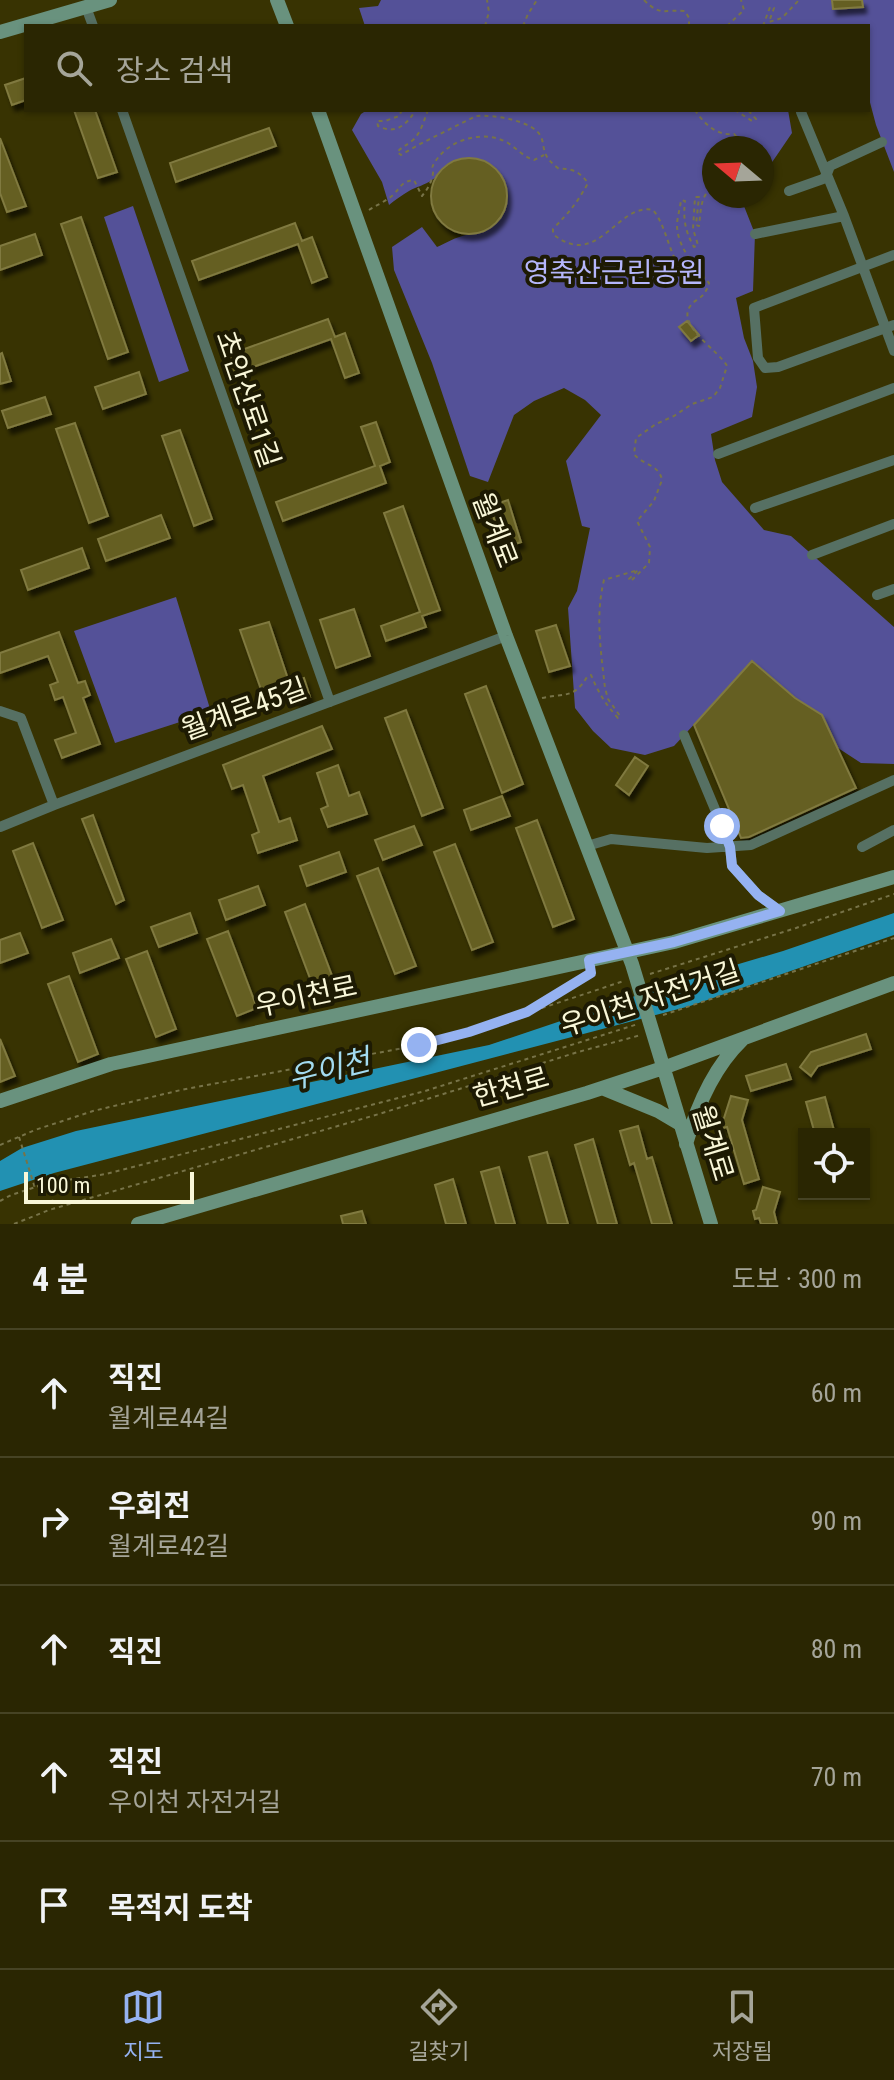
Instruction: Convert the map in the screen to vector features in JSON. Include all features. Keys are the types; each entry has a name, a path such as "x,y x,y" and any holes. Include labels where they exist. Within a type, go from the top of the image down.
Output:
{"main road":[{"path":"0,32 68,5 86,7 110,0"},
{"path":"277,0 286,24"},
{"name":"월계로","path":"319,112 506,636 632,964 711,1224"},
{"name":"우이천로","path":"0,1101 111,1064 589,960 632,964 674,942 894,877"},
{"name":"한천로","path":"138,1224 602,1088 894,983"},
{"path":"686,1144 710,1083 743,1039"},
{"path":"602,1088 658,1111 680,1124"}],"street":[{"path":"86,7 92,24"},
{"name":"초안산로1길","path":"123,112 330,702"},
{"path":"801,112 890,326 894,351"},
{"path":"789,191 823,179 830,166 882,142"},
{"path":"755,234 844,216"},
{"path":"890,326 778,367 765,368 758,358 754,308 894,255"},
{"path":"718,454 894,388"},
{"path":"755,508 894,460"},
{"path":"812,555 894,524"},
{"path":"877,595 894,589"},
{"name":"월계로45길","path":"0,827 506,636"},
{"path":"0,711 21,718 54,805"},
{"path":"684,735 730,847 732,866 758,895 780,911"},
{"path":"587,846 611,839 707,848 751,845 894,780"},
{"path":"862,847 894,830"}],"path":[{"path":"486,24 489,12 487,0"},
{"path":"524,24 537,0"},
{"path":"644,0 654,10 685,11 689,24"},
{"path":"729,24 744,10 741,0"},
{"path":"764,24 770,7 774,8 769,22 782,18 799,0"},
{"path":"401,112 399,116 377,121 378,126 384,129 400,128 407,124 415,112"},
{"path":"427,112 418,134 397,152 401,155 470,119 486,115 521,122 541,135 545,155 559,169 577,171 588,183 575,206 553,229 553,234 571,243 590,244 638,210 653,210 665,229 676,264 691,280 700,282 705,278"},
{"path":"468,112 470,119"},
{"path":"697,112 716,132 736,136"},
{"path":"738,112 752,121 756,119 750,112"},
{"path":"364,213 392,196 403,182 409,180 414,180 422,196 433,174 433,165 444,150 456,142 473,137 492,138 508,143 529,159 545,155"},
{"path":"538,699 567,696 591,675 606,706 618,718 620,716 608,699 605,688 599,614 602,586 604,580 638,570 629,579 631,581 649,563 650,547 637,521 654,501 662,480 658,470 634,454 636,438 692,404 713,397 720,388 727,366 689,323 689,308 702,298 709,283 695,269 677,228 681,200 685,201 683,216 687,235 694,247 698,245 693,229 695,197 699,197 696,225 699,226 702,204"},
{"name":"우이천 자전거길","path":"632,964 796,928 894,894"},
{"name":"우이천 자전거길","path":"662,1016 894,938"},
{"path":"527,1012 591,973 589,960"},
{"name":"우이천 자전거길","path":"0,1145 93,1111 181,1090 419,1045 469,1032 624,981"},
{"path":"14,1224 54,1209 578,1052 650,1026"},
{"name":"우이천 자전거길","path":"0,1201 48,1183 106,1174 425,1091 650,1026"},
{"path":"19,1136 35,1188"},
{"path":"48,1183 54,1209"}],"green space":[{"path":"381,0 894,0 894,172 870,102 870,24 364,24 359,8 378,6"},
{"name":"영축산근린공원","path":"364,112 788,112 792,133 774,159 774,136 702,136 702,208 745,208 755,234 753,291 736,298 757,387 752,417 711,434 715,460 722,482 764,530 791,536 894,627 894,764 861,763 838,748 822,715 795,698 753,661 674,746 645,755 611,748 593,731 575,708 568,608 577,591 590,528 582,526 566,461 601,415 585,400 564,388 534,401 514,415 488,482 470,476 432,363 394,270 392,247 422,227 437,247 487,229 502,213 506,190 495,169 486,162 474,158 461,159 450,163 432,180 389,205 382,182 352,130"},
{"path":"133,206 189,371 159,382 104,217"},
{"path":"176,597 211,712 115,743 74,631"}],"water":[{"name":"우이천","path":"894,913 894,935 690,1006 54,1173 0,1191 0,1161 22,1148 76,1131 489,1045"}],"building":[{"path":"832,0 862,0 863,7 833,9"},
{"path":"24,79 24,101 12,105 5,85"},
{"path":"75,112 96,112 117,172 98,178"},
{"path":"269,128 276,146 176,182 170,163"},
{"path":"0,138 26,206 7,212 0,193"},
{"path":"469,158 484,161 496,169 504,181 507,196 504,211 496,223 484,231 469,234 454,231 442,223 434,211 431,196 434,181 442,169 454,161"},
{"path":"81,217 128,352 108,359 61,224"},
{"path":"295,223 302,241 312,237 327,277 312,283 298,244 199,280 192,261"},
{"path":"35,234 42,255 0,270 0,246"},
{"path":"328,319 335,337 345,333 359,373 345,378 331,339 231,375 225,356"},
{"path":"687,321 699,335 691,341 679,327"},
{"path":"0,354 11,381 0,384"},
{"path":"139,372 146,394 103,409 95,387"},
{"path":"45,397 51,414 8,428 2,411"},
{"path":"376,422 390,462 380,466 386,483 283,521 276,502 375,466 361,427"},
{"path":"75,423 108,516 89,523 56,429"},
{"path":"180,430 212,519 194,526 162,436"},
{"path":"508,500 521,542 503,548 490,506"},
{"path":"403,506 440,610 422,616 426,627 386,641 381,626 420,612 384,513"},
{"path":"161,515 170,538 106,561 98,539"},
{"path":"82,548 89,568 28,590 21,570"},
{"path":"354,609 370,656 336,668 320,620"},
{"path":"269,622 291,688 264,698 240,630"},
{"path":"556,625 570,666 549,672 536,631"},
{"path":"59,632 78,683 85,681 90,695 83,698 100,744 62,758 55,740 76,733 63,697 55,700 50,685 58,682 48,656 0,673 0,653"},
{"path":"752,661 795,698 822,715 856,788 741,838 694,725"},
{"path":"304,678 310,697 297,702 290,682"},
{"path":"486,686 523,784 502,793 465,694"},
{"path":"406,710 443,808 422,816 385,718"},
{"path":"322,726 332,749 263,776 279,822 290,818 297,840 258,853 252,835 259,832 243,785 232,789 223,765"},
{"path":"635,757 648,766 629,795 616,785"},
{"path":"338,765 349,796 359,792 367,814 328,827 321,809 328,806 317,773"},
{"path":"502,796 510,816 471,830 464,810"},
{"path":"93,815 124,900 116,904 82,819"},
{"path":"537,820 574,919 553,927 516,828"},
{"path":"414,826 422,845 383,860 375,840"},
{"path":"33,843 63,920 42,928 13,851"},
{"path":"455,844 493,942 472,950 434,852"},
{"path":"339,852 346,872 307,886 300,866"},
{"path":"378,868 416,966 395,974 357,876"},
{"path":"258,886 265,905 226,920 219,900"},
{"path":"305,904 334,981 314,989 285,912"},
{"path":"190,913 197,933 159,947 151,927"},
{"path":"228,931 257,1008 237,1016 207,939"},
{"path":"20,933 28,953 0,963 0,940"},
{"path":"111,939 119,958 80,973 73,953"},
{"path":"147,951 176,1029 156,1037 126,959"},
{"path":"69,976 98,1054 78,1062 48,984"},
{"path":"866,1034 871,1049 818,1066 811,1076 800,1067 811,1052"},
{"path":"0,1039 15,1076 0,1082"},
{"path":"786,1064 791,1079 751,1091 746,1076"},
{"path":"731,1096 748,1100 742,1120 759,1179 744,1184 727,1127 723,1128 721,1119"},
{"path":"825,1097 833,1128 813,1128 806,1102"},
{"path":"638,1126 647,1159 652,1157 672,1224 652,1224 634,1163 630,1165 620,1131"},
{"path":"593,1139 617,1224 598,1224 575,1145"},
{"path":"547,1152 568,1224 548,1224 529,1157"},
{"path":"499,1167 515,1224 496,1224 481,1172"},
{"path":"453,1179 466,1224 446,1224 435,1185"},
{"path":"763,1187 780,1192 774,1212 777,1224 761,1224 759,1218 755,1219 753,1211"},
{"path":"362,1211 366,1224 343,1224 341,1216"}],"route":[{"path":"419,1045 527,1012 591,973 589,960 674,942 780,911 758,895 732,866 730,847 722,826"}]}
